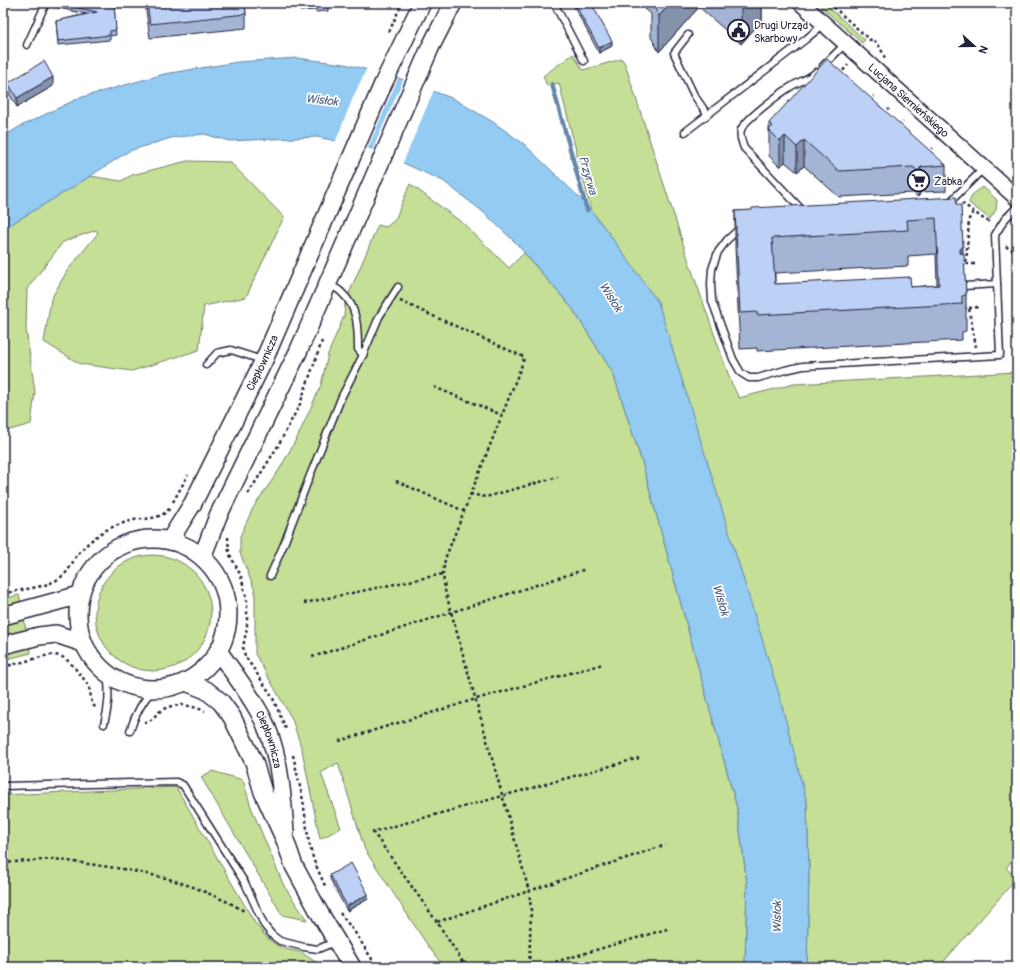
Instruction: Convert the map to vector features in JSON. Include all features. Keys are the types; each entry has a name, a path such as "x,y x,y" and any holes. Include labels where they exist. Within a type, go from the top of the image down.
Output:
{"main road":[{"name":"Ciepłownicza","path":"170,540 193,503 264,360 343,180 397,34 422,3"},
{"path":"203,555 218,516 298,352 430,48 453,3"},
{"path":"147,539 170,540 188,546 203,555 216,571 225,590 228,611 226,632 218,651 210,664 199,674 186,682 170,688 152,690 128,686 107,674 89,655 78,627 80,595 89,573 104,556 124,544 147,539"},
{"path":"3,616 80,595"},
{"path":"3,645 39,636 56,634 83,643"},
{"name":"Ciepłownicza","path":"218,651 259,710 270,736 282,790 285,840"},
{"name":"Ciepłownicza","path":"186,682 206,690 221,702 232,717 254,762 263,792 285,840 294,866 336,942 352,967"}],"street":[{"name":"Lucjana Siemieńskiego","path":"801,3 1017,198"}],"lane":[{"path":"27,45 46,3"},
{"path":"554,3 584,61"},
{"path":"685,132 824,24"},
{"path":"688,35 674,52 694,95 707,114"},
{"path":"804,217 810,215 802,210 744,148 740,140 741,130 746,121 792,86 812,76 830,61 846,43"},
{"path":"803,88 812,76"},
{"path":"945,206 952,201 984,168"},
{"path":"744,226 739,228 731,236 718,252 712,269 710,284 712,301 733,359 741,373 749,378 758,378 803,366 1000,355 995,235 1005,219 1017,207"},
{"path":"328,283 342,293 352,306 358,325 358,349 363,356"},
{"path":"964,286 997,284"},
{"path":"270,576 342,396 363,356 380,317 398,287"},
{"path":"206,365 217,353 231,350 264,360"},
{"path":"104,724 108,711 109,690 107,674"},
{"path":"130,731 137,711 152,690"},
{"path":"3,786 176,782 183,785 245,883 264,925 272,935 280,941 318,949 336,942"}],"path":[{"path":"397,34 402,3"},
{"path":"829,3 870,40"},
{"path":"835,80 844,70"},
{"path":"864,106 874,96"},
{"path":"879,120 889,109"},
{"path":"894,133 903,122"},
{"path":"923,159 933,148"},
{"path":"962,203 988,222 994,217"},
{"path":"966,264 969,219 973,212"},
{"path":"1005,242 1007,248 1017,251"},
{"path":"959,265 977,264"},
{"path":"1017,277 1017,295"},
{"path":"392,297 524,357 445,559 443,574 445,590 529,891 531,909 530,967"},
{"path":"962,308 979,307"},
{"path":"969,308 976,349"},
{"path":"247,497 278,446 300,404 324,335"},
{"path":"434,387 502,415"},
{"path":"3,594 53,582 65,574 84,547 104,532 121,524 163,515 170,508 183,482 190,472"},
{"path":"470,494 486,498 558,477"},
{"path":"396,481 464,511"},
{"path":"230,531 227,543 229,553 241,576 248,601 244,656 272,696 284,721 288,736"},
{"path":"312,657 586,569"},
{"path":"304,603 443,574"},
{"path":"340,741 476,699 603,664"},
{"path":"292,750 303,800 309,843 314,861 327,889"},
{"path":"466,967 437,922 373,832 639,758"},
{"path":"437,922 665,845"},
{"path":"3,863 54,860 123,869 166,878 196,888 230,903 264,925"},
{"path":"336,907 356,934 377,967"},
{"path":"538,967 668,928"}],"green space":[{"path":"824,3 865,40 862,43 818,4"},
{"path":"573,54 583,70 622,59 625,64 690,265 731,382 739,398 794,384 1017,372 1017,854 1006,868 1017,878 939,967 807,967 809,870 807,803 610,235 591,210 559,83 547,86 543,76"},
{"path":"187,161 230,162 284,217 246,297 204,306 199,350 132,371 80,364 44,342 51,299 67,271 98,233 96,230 63,242 27,289 26,329 35,392 31,424 3,432 3,229 90,176 121,181 132,175"},
{"path":"410,184 464,224 509,268 524,253 572,308 613,373 642,462 737,808 747,883 745,967 444,967 428,946 365,850 338,763 321,773 341,828 320,839 302,750 292,719 255,654 255,591 240,553 240,536 253,508 279,470 298,436 321,385 328,354 344,316 345,303 378,225 386,227 395,220"},
{"path":"983,187 997,200 996,210 990,219 969,203 974,194"},
{"path":"1017,246 1017,310 1014,251"},
{"path":"153,555 164,556 175,560 194,572 206,591 210,602 210,624 206,635 194,654 175,666 164,670 153,671 142,670 131,666 112,654 100,635 96,624 95,613 96,602 100,591 112,572 131,560 142,556"},
{"path":"19,595 21,603 3,607 3,599"},
{"path":"24,619 26,630 3,636 3,624"},
{"path":"30,646 31,653 3,660 3,652"},
{"path":"212,771 243,780 251,807 284,886 307,920 282,915 201,777"},
{"path":"176,787 255,923 267,938 285,949 301,952 323,967 3,967 3,795"}],"water":[{"name":"Wisłok","path":"297,58 345,64 396,77 454,99 493,122 524,144 587,205 658,302 779,694 807,803 809,870 807,967 745,967 747,883 737,808 642,462 613,373 572,308 515,242 482,211 443,181 370,148 317,137 229,141 204,134 171,138 129,151 75,186 3,229 3,137 19,127 79,98 164,74 238,62"}],"pier":[{"path":"367,68 399,76 367,150 335,143 354,95"},
{"path":"404,78 434,90 402,165 372,151"}],"building":[{"path":"57,3 114,3 116,30 110,31 110,35 58,41 56,21 97,12"},
{"path":"147,3 245,3 246,14 150,24"},
{"path":"574,3 591,3 612,41 599,48"},
{"path":"652,3 670,3 659,16"},
{"path":"736,3 745,3 741,8"},
{"path":"827,59 946,165 921,167 918,171 913,167 839,171 804,140 797,147 785,136 780,141 769,130 773,126 769,123"},
{"path":"44,61 53,77 17,98 8,83"},
{"path":"956,197 957,205 961,205 963,246 960,253 964,254 966,295 962,296 962,304 757,315 757,312 740,313 735,211 752,210 752,208","holes":["936,218 939,285 911,287 910,277 775,284 772,238 908,230 907,220"]},
{"path":"351,863 368,894 347,906 330,875"}],"waterway":[{"name":"Przyrwa","path":"552,84 587,210"}],"place":[{"name":"Drugi Urząd Skarbowy","path":"739,31"},
{"name":"Żabka","path":"919,181"}]}
